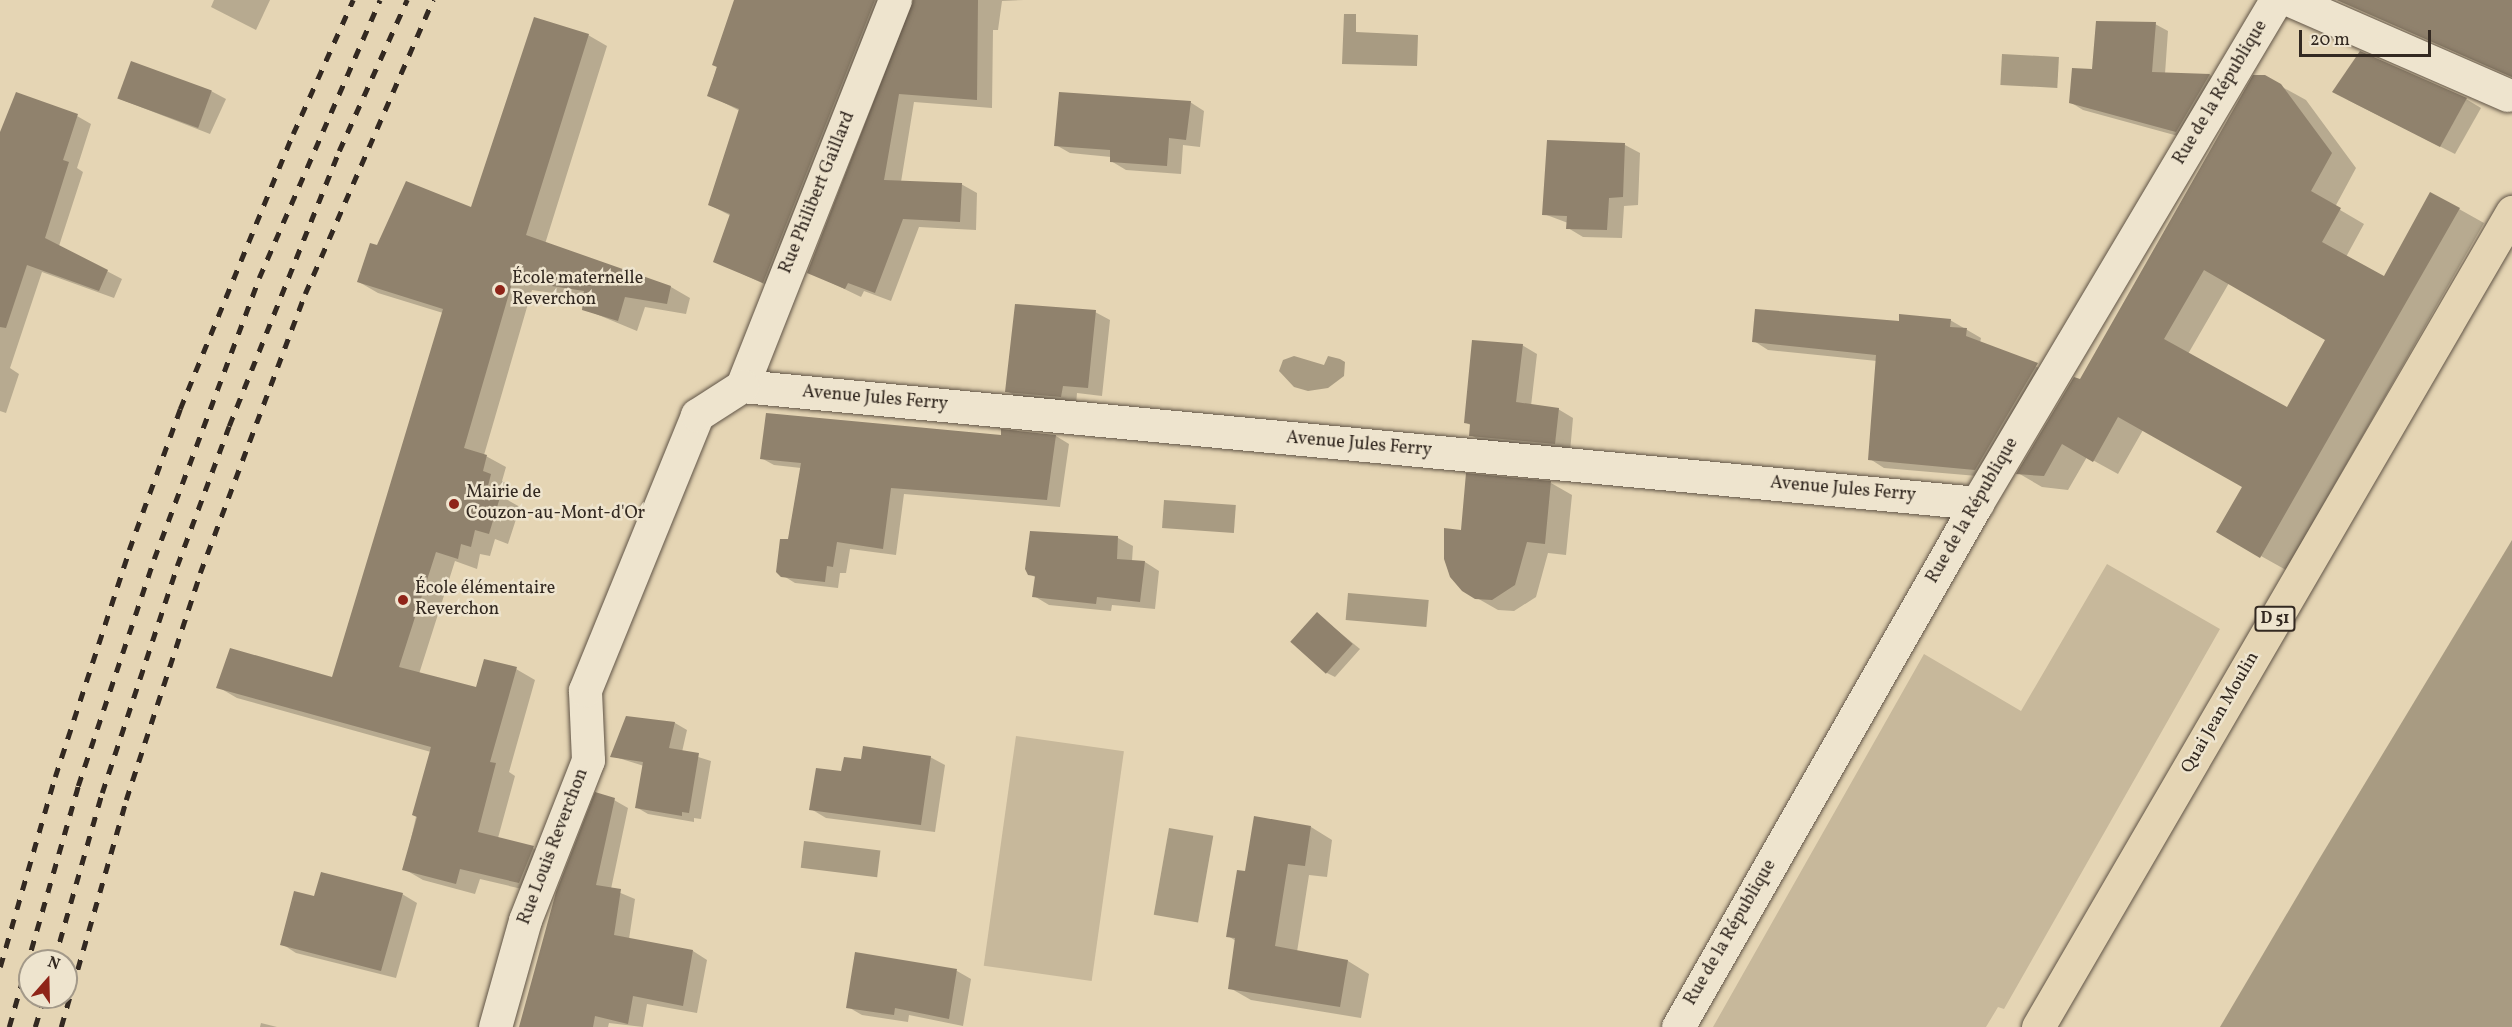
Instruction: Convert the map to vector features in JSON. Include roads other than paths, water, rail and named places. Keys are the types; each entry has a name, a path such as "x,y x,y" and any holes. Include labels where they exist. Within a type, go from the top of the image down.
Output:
{"main road":[{"name":"Quai Jean Moulin","path":"2038,1027 2512,212"}],"street":[{"name":"Rue Philibert Gaillard","path":"742,386 895,0"},
{"name":"Rue de la République","path":"1678,1027 1977,503 2277,0"},
{"path":"2290,0 2507,95"},
{"name":"Avenue Jules Ferry","path":"742,386 1977,503"},
{"name":"Rue Louis Reverchon","path":"495,1027 525,920 588,760 585,690 697,415 742,386"}],"railway":[{"path":"0,967 55,777 129,550 180,409 293,134 353,0"},
{"path":"9,1027 78,786 154,559 259,278 380,0"},
{"path":"57,949 102,793 177,566 229,426 339,151 407,0"},
{"path":"61,1027 126,800 200,573 305,294 433,0"},
{"path":"35,1027 40,1009"}],"place":[{"name":"École maternelle Reverchon","path":"500,290"},
{"name":"Mairie de Couzon-au-Mont-d'Or","path":"454,504"},
{"name":"École élémentaire Reverchon","path":"403,600"}]}
